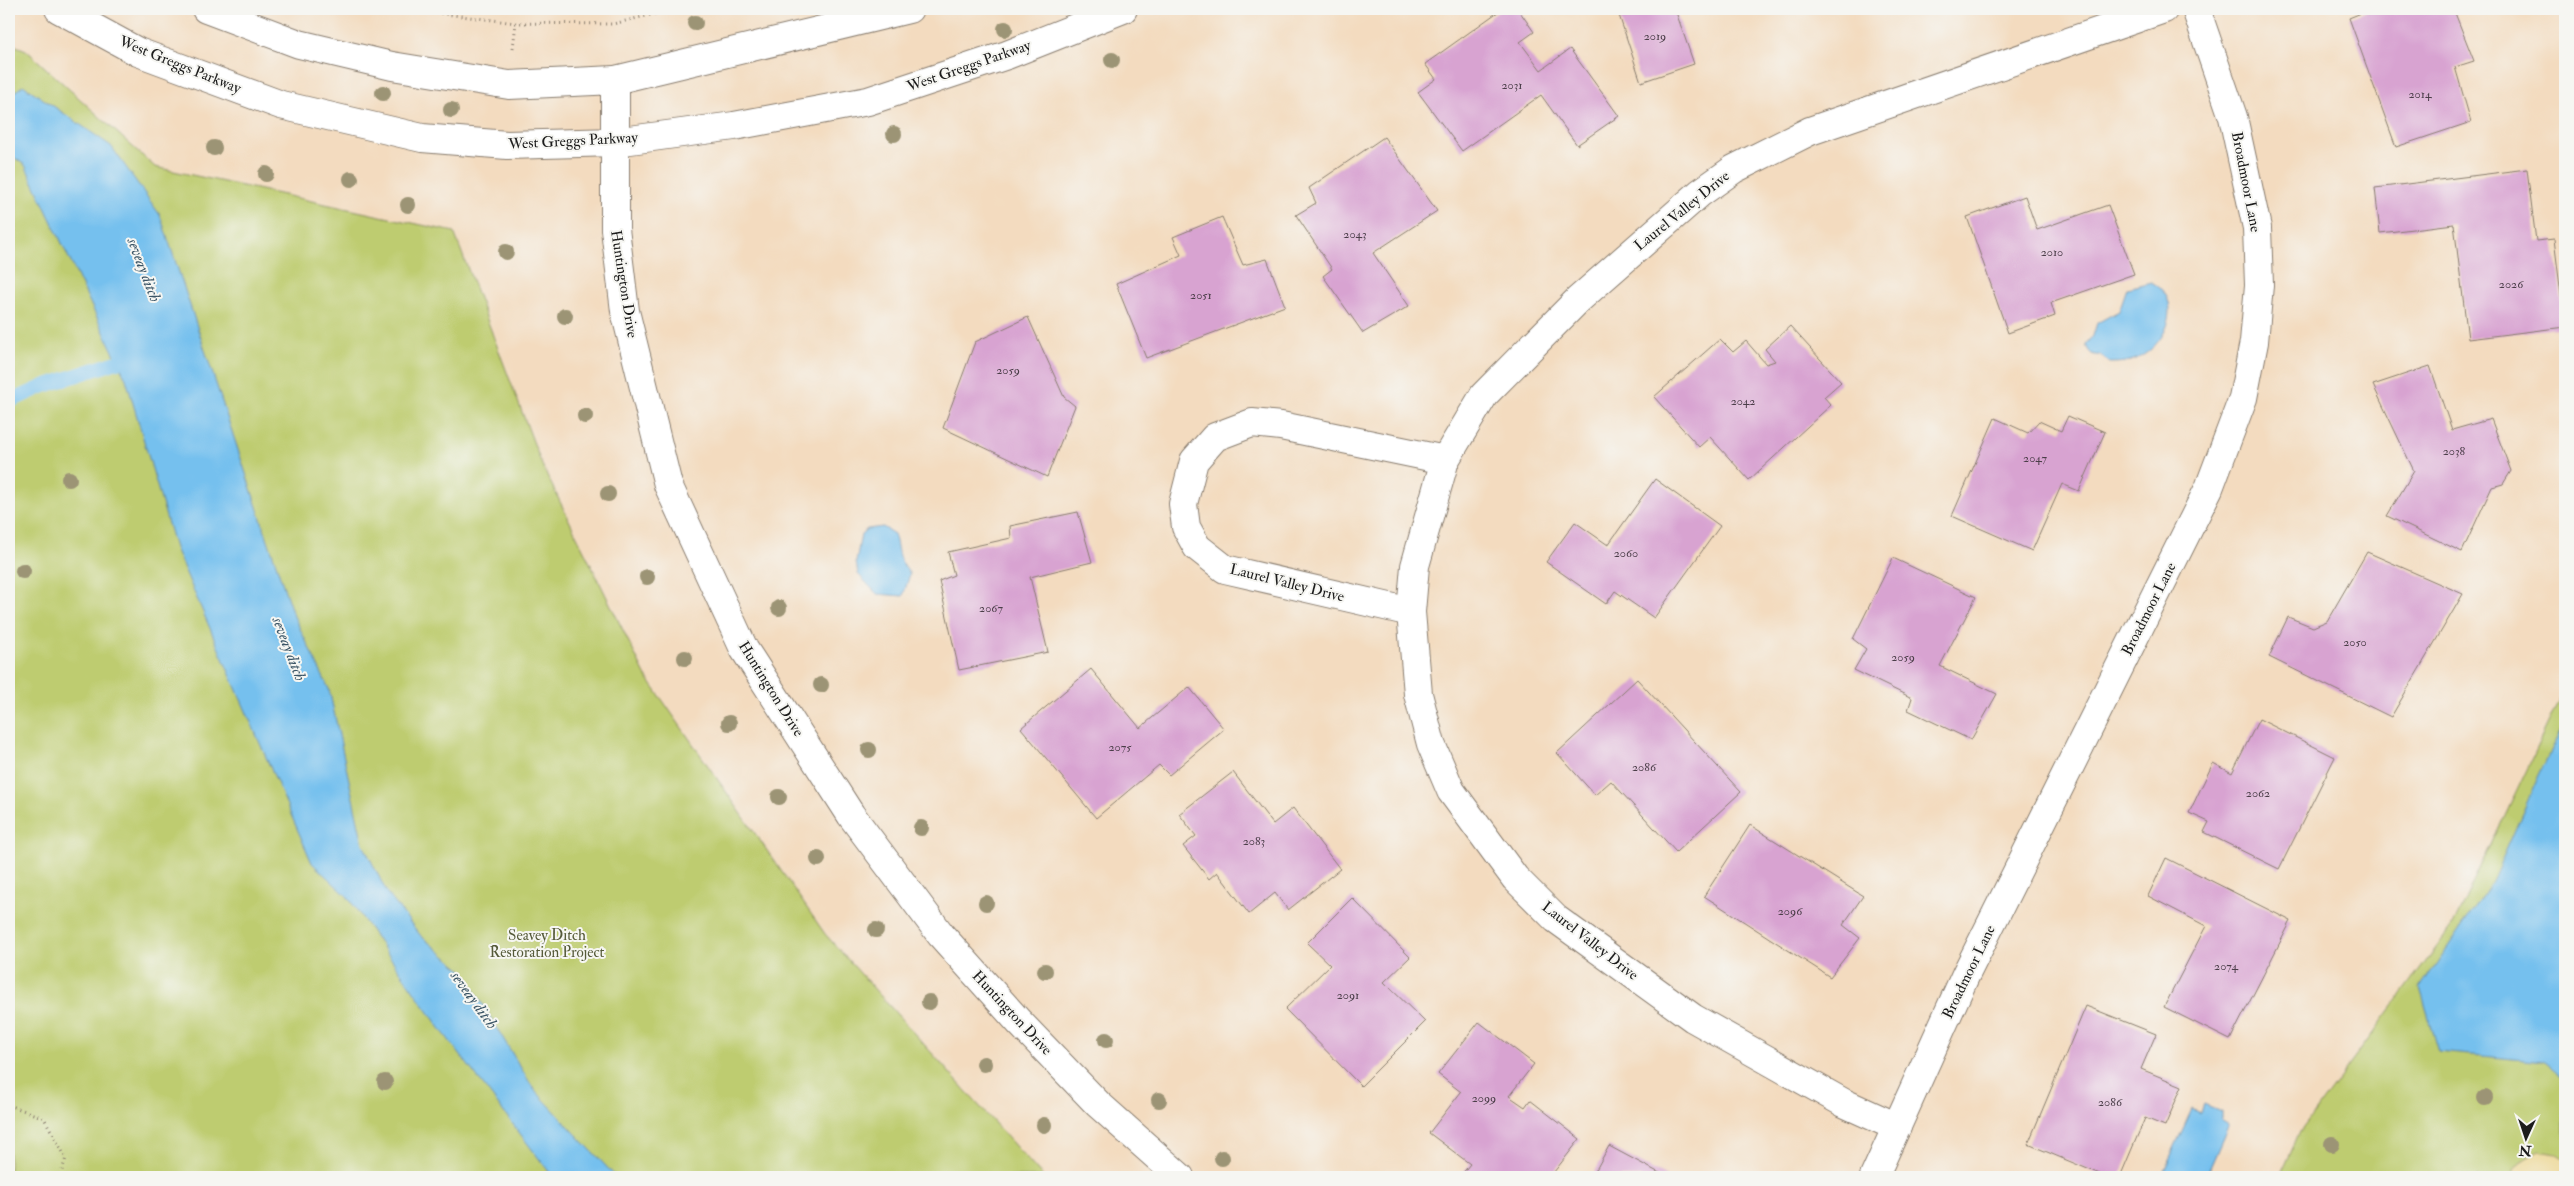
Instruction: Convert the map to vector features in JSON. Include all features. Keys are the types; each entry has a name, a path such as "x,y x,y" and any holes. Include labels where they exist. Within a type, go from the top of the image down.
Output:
{"street":[{"name":"West Greggs Parkway","path":"59,9 138,52 281,105 422,138 507,145 615,142 734,126 868,100 1007,55 1123,9"},
{"path":"206,9 299,44 392,66 509,85 615,80 892,11"},
{"name":"Laurel Valley Drive","path":"1897,1126 1844,1103 1693,1018 1556,919 1515,878 1451,792 1431,744 1418,694 1411,612 1415,566 1445,460 1484,394 1564,313 1700,192 1734,169 1810,131 2164,9"},
{"name":"Broadmoor Lane","path":"1874,1177 1966,974 2209,488 2243,398 2254,342 2259,285 2257,228 2233,117 2196,9"},
{"name":"Huntington Drive","path":"615,80 615,230 625,311 668,485 744,648 851,814 941,935 1019,1022 1098,1104 1180,1177"},
{"name":"Laurel Valley Drive","path":"1411,612 1225,569 1197,548 1186,527 1183,504 1194,461 1215,437 1252,423 1281,426 1445,460"}],"path":[{"path":"406,9 516,23 613,24 675,9"},
{"path":"512,51 516,23"},
{"path":"9,1105 44,1118 66,1158 60,1177"}],"green space":[{"name":"Seavey Ditch Restoration Project","path":"9,43 26,50 155,167 454,232 542,465 645,675 825,934 1043,1177 9,1177"},
{"path":"2565,688 2565,1177 2280,1177 2300,1132 2453,925"}],"sand":[{"path":"2539,1151 2556,1154 2565,1160 2565,1177 2515,1177 2513,1169 2519,1162"}],"water":[{"name":"seveay ditch","path":"23,85 111,146 160,215 292,612 329,689 363,844 387,893 421,936 462,970 533,1088 616,1177 553,1177 442,1031 347,896 312,863 175,548 126,379 25,165 9,154 9,90 14,93"},
{"path":"2151,282 2161,289 2168,299 2170,309 2165,331 2158,341 2140,357 2126,362 2110,363 2100,355 2091,353 2086,345 2093,336 2097,323 2119,311 2127,288"},
{"path":"883,527 894,534 900,558 910,574 903,596 877,594 858,574 856,562 861,534 867,529"},
{"path":"2565,721 2565,1079 2545,1062 2439,1052 2420,988 2493,880"},
{"path":"2204,1105 2221,1112 2221,1119 2229,1124 2206,1177 2161,1177 2192,1109 2201,1113"}],"building":[{"path":"1502,9 1518,9 1534,32 1520,42 1541,70 1570,49 1619,116 1577,145 1541,95 1462,151 1418,92 1436,79 1425,64"},
{"path":"1617,9 1675,9 1694,64 1641,82"},
{"path":"2371,9 2462,9 2455,13 2474,61 2455,67 2471,122 2396,147 2349,18"},
{"path":"1384,137 1437,211 1373,253 1409,306 1363,333 1323,276 1332,269 1296,215 1316,203 1309,188"},
{"path":"2527,169 2536,241 2554,239 2565,327 2468,339 2454,224 2380,233 2375,188"},
{"path":"2025,196 2037,230 2108,205 2134,274 2051,303 2055,316 2008,333 1967,217"},
{"path":"1222,217 1243,265 1267,259 1285,306 1146,358 1116,284 1181,255 1173,237"},
{"path":"1028,317 1064,397 1075,406 1047,477 943,428 975,342"},
{"path":"1790,326 1841,382 1824,397 1831,405 1749,480 1710,437 1699,447 1654,397 1720,339 1733,352 1746,341 1766,364 1775,361 1765,349"},
{"path":"2430,366 2452,430 2491,419 2511,471 2503,484 2492,487 2462,552 2387,516 2414,471 2373,385"},
{"path":"2068,416 2105,432 2079,491 2062,484 2032,551 1952,516 1995,418 2028,433 2039,421 2061,431"},
{"path":"1655,479 1720,526 1654,618 1615,591 1606,604 1546,562 1575,522 1608,545"},
{"path":"1078,512 1092,562 1030,577 1048,652 959,670 939,581 954,575 948,552 1011,538 1010,526"},
{"path":"2367,552 2463,594 2391,717 2269,657 2288,617 2313,627 2327,621"},
{"path":"1893,558 1976,597 1940,666 1997,694 1971,740 1908,710 1912,698 1854,670 1866,649 1853,639"},
{"path":"1091,669 1140,728 1189,687 1224,729 1169,775 1159,765 1096,818 1021,728"},
{"path":"1637,679 1741,792 1676,852 1611,781 1595,795 1557,753"},
{"path":"2259,719 2335,757 2279,869 2204,832 2209,822 2189,813 2213,763 2232,773"},
{"path":"1233,772 1273,824 1293,808 1340,869 1288,910 1275,893 1249,914 1217,872 1209,879 1183,846 1196,836 1179,814"},
{"path":"1750,825 1863,896 1843,925 1860,938 1830,977 1704,896"},
{"path":"2166,858 2291,921 2230,1040 2164,1007 2206,926 2148,896"},
{"path":"1352,898 1410,957 1384,982 1425,1022 1361,1086 1285,1009 1330,965 1307,943"},
{"path":"2086,1006 2156,1034 2141,1069 2182,1086 2165,1126 2145,1118 2120,1177 2107,1177 2028,1144"},
{"path":"1479,1022 1534,1064 1509,1096 1525,1107 1530,1100 1580,1139 1550,1177 1466,1177 1462,1174 1470,1164 1429,1133 1461,1092 1438,1074"},
{"path":"1609,1146 1667,1177 1592,1177"}],"waterway":[{"path":"9,402 44,386 135,356"}]}
